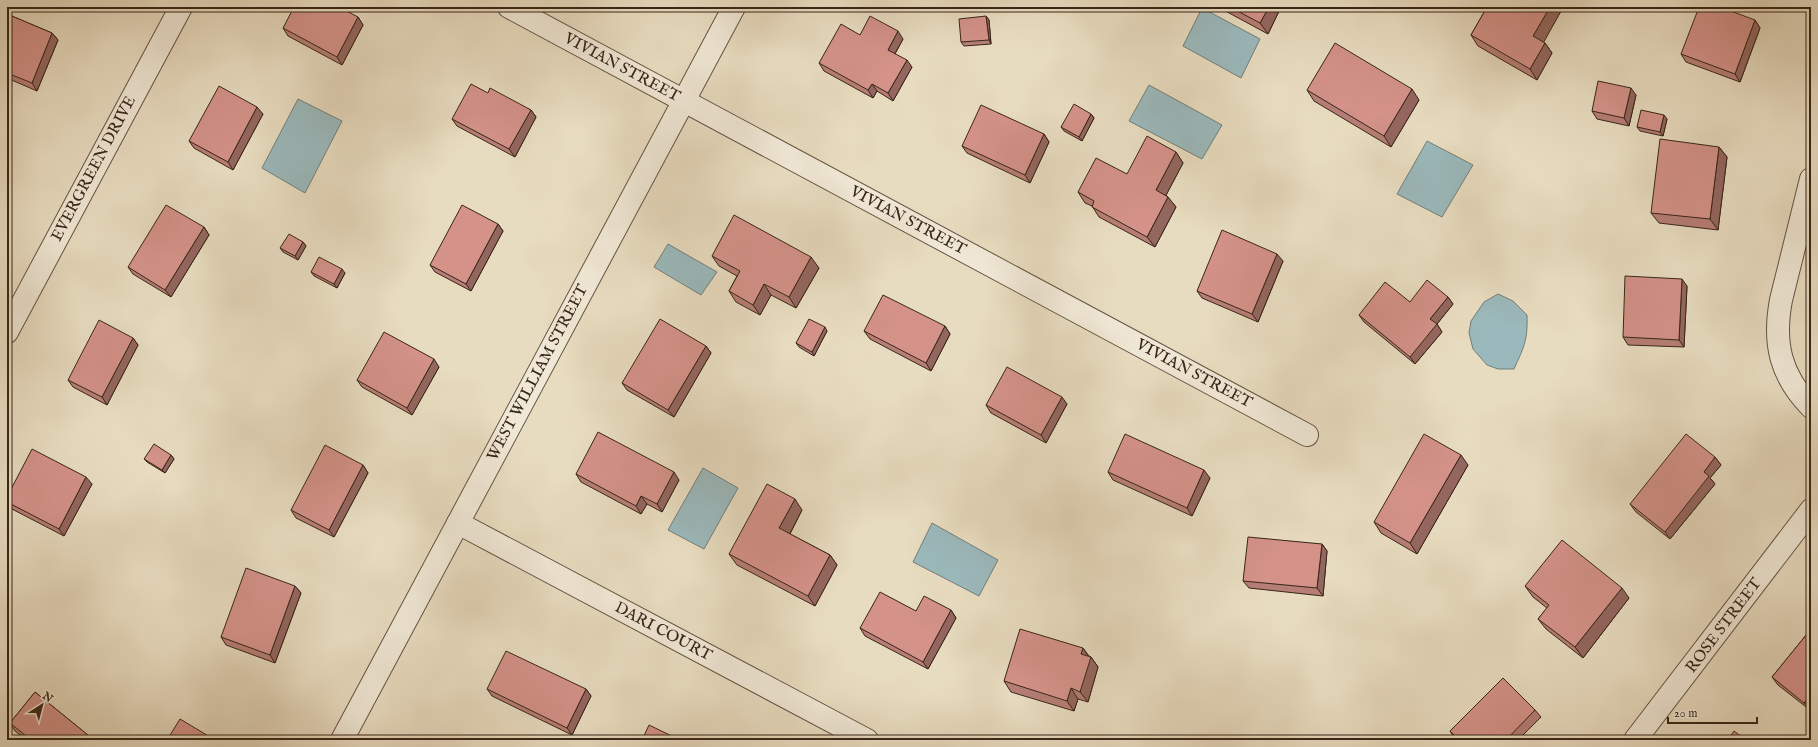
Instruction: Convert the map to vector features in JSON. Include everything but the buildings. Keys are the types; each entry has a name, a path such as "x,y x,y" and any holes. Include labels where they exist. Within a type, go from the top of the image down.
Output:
{"street":[{"name":"EVERGREEN DRIVE","path":"7,332 181,7"},
{"name":"VIVIAN STREET","path":"509,7 1307,435"},
{"name":"WEST WILLIAM STREET","path":"342,740 734,7"},
{"path":"1811,179 1781,300 1777,327 1777,341 1782,361 1790,380 1801,397 1811,407"},
{"name":"ROSE STREET","path":"1635,740 1811,510"},
{"name":"DARI COURT","path":"458,523 867,740"}],"water":[{"path":"1202,8 1260,39 1241,78 1183,46"},
{"path":"1149,85 1222,125 1202,159 1129,121"},
{"path":"298,99 342,121 305,193 262,168"},
{"path":"1427,141 1473,165 1442,217 1397,194"},
{"path":"668,244 717,272 701,295 654,267"},
{"path":"1498,294 1513,301 1527,315 1525,343 1514,369 1498,369 1487,365 1473,349 1469,333 1471,321 1484,302"},
{"path":"703,468 738,488 704,549 668,530"},
{"path":"932,523 998,560 979,596 913,562"}]}
